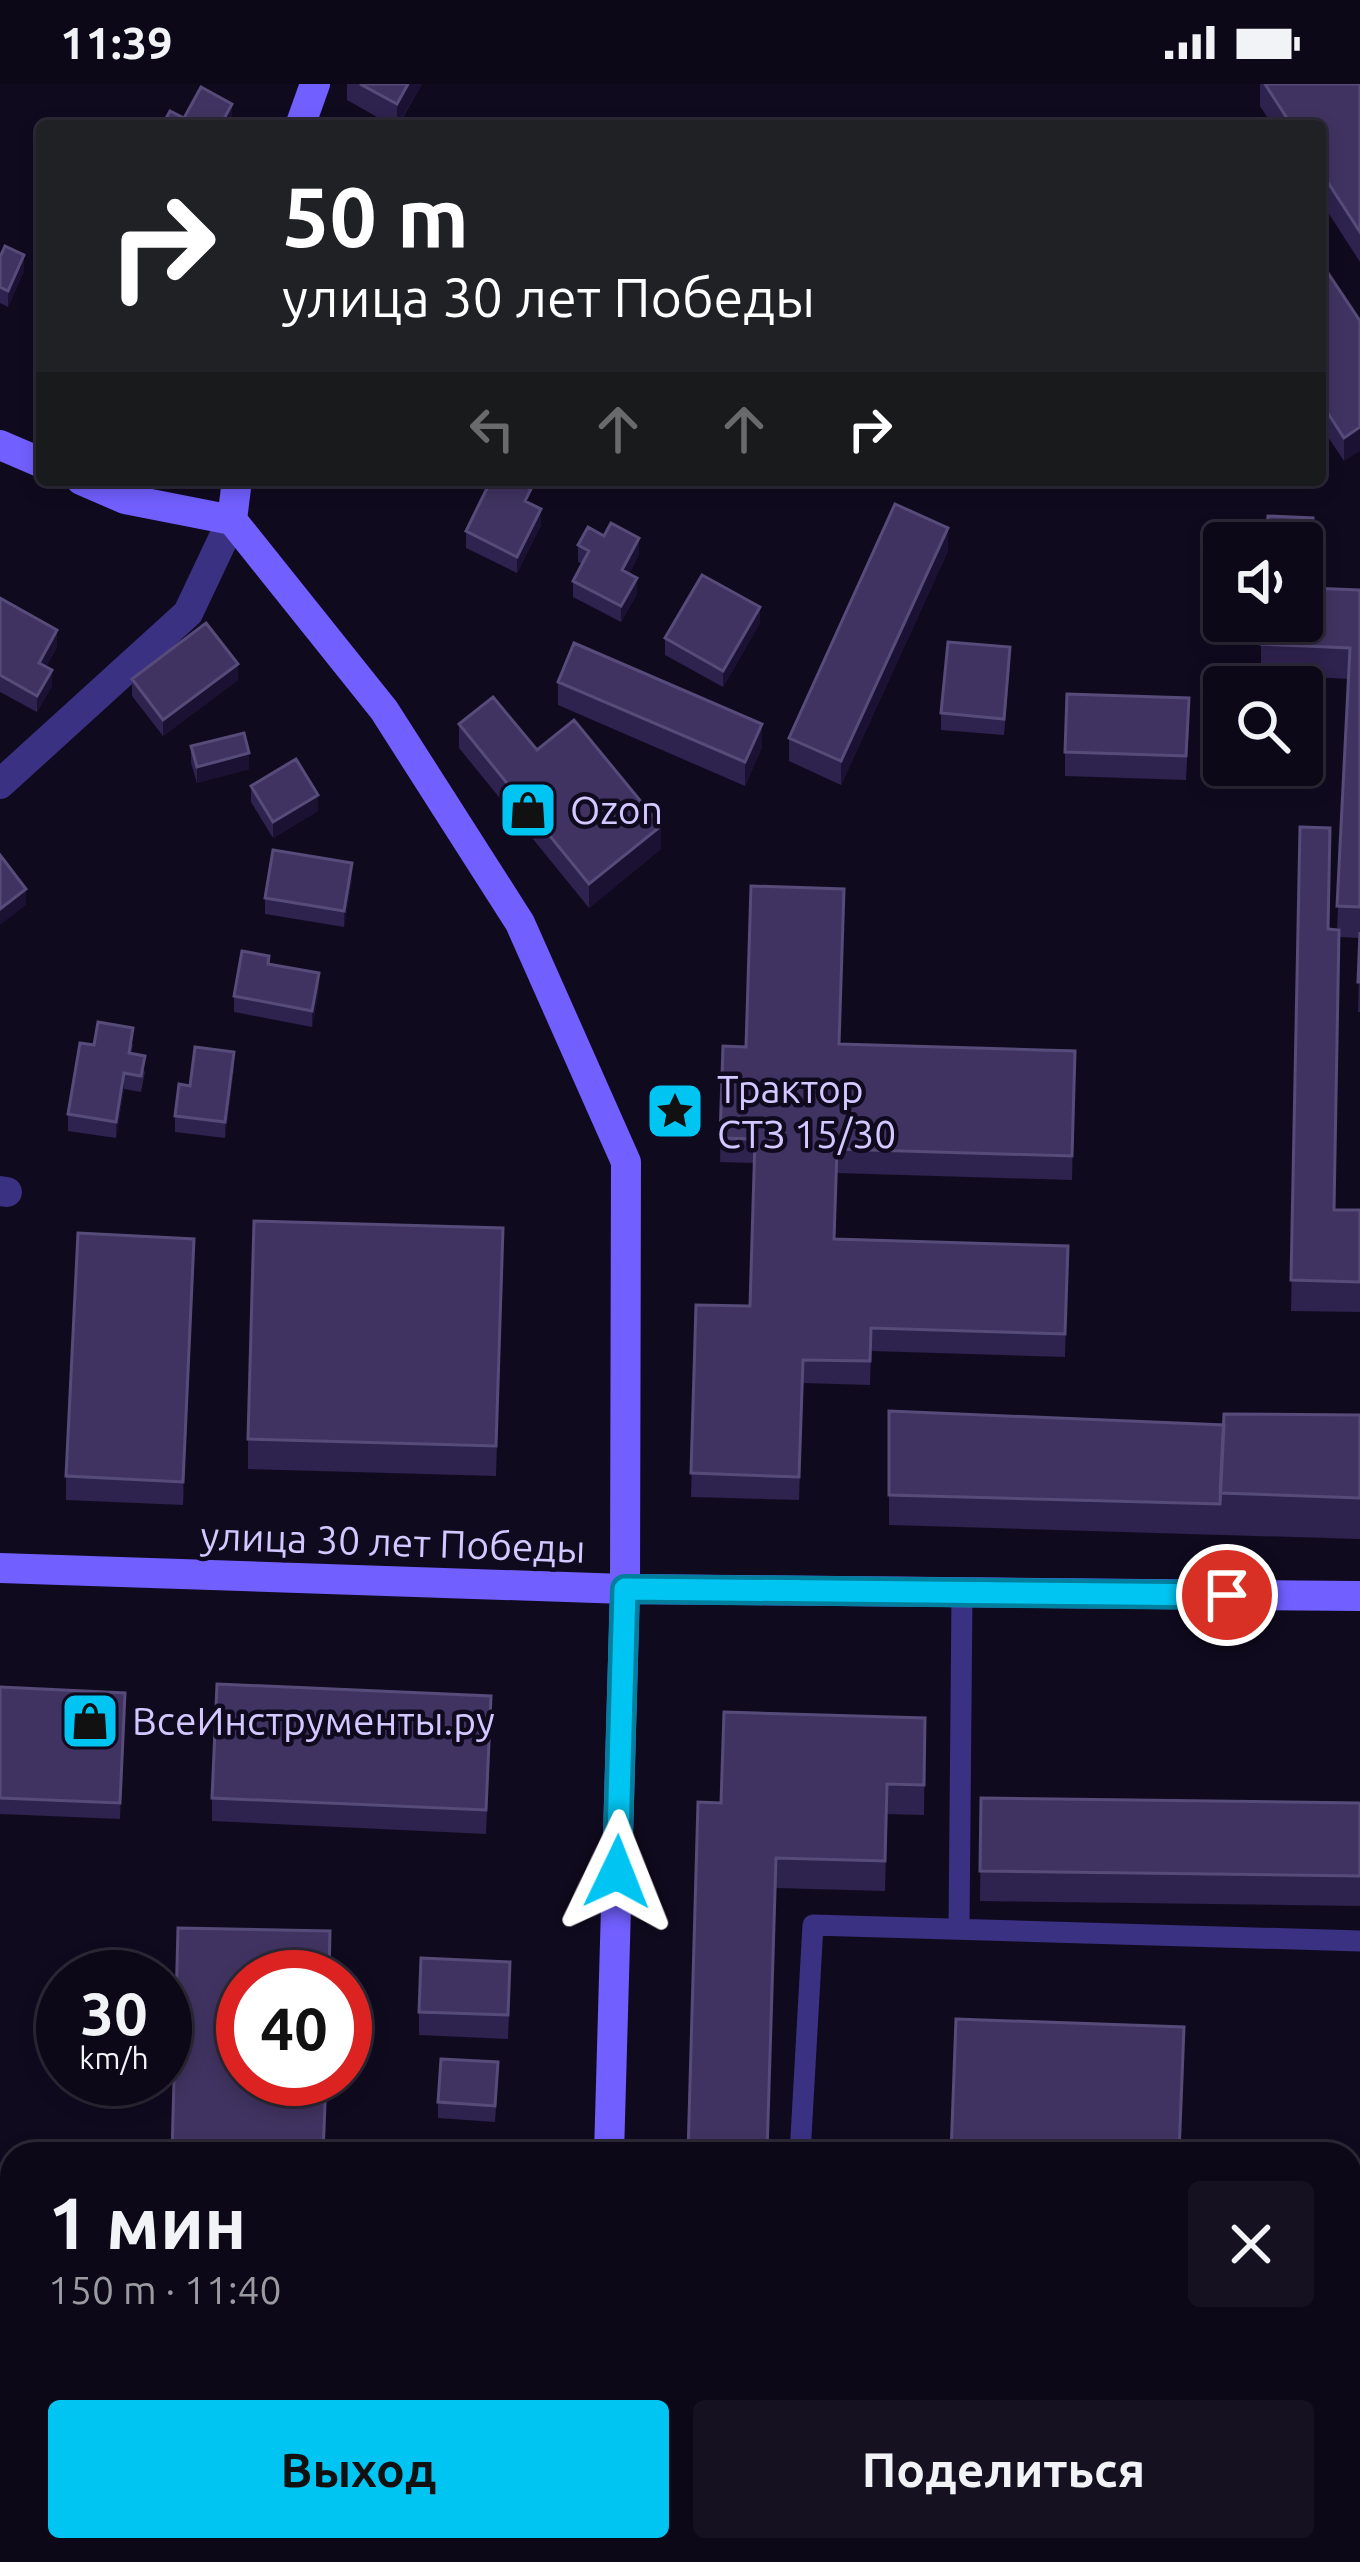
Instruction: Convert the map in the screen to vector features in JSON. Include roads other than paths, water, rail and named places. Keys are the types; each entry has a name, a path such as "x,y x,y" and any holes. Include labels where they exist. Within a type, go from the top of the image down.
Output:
{"street":[{"path":"302,120 315,84"},
{"path":"0,445 36,460"},
{"path":"95,486 124,499 232,520 384,710 520,923 626,1162 625,1589 609,2142"},
{"path":"0,784 188,613 232,520 236,486"},
{"name":"улица 30 лет Победы","path":"0,1568 625,1589 1360,1596"}],"lane":[{"path":"959,1929 962,1592"},
{"path":"801,2142 813,1925 1360,1941"}],"place":[{"name":"Ozon","path":"528,810"},
{"name":"Трактор СТЗ 15/30","path":"675,1111"},
{"name":"ВсеИнструменты.ру","path":"90,1721"}]}
